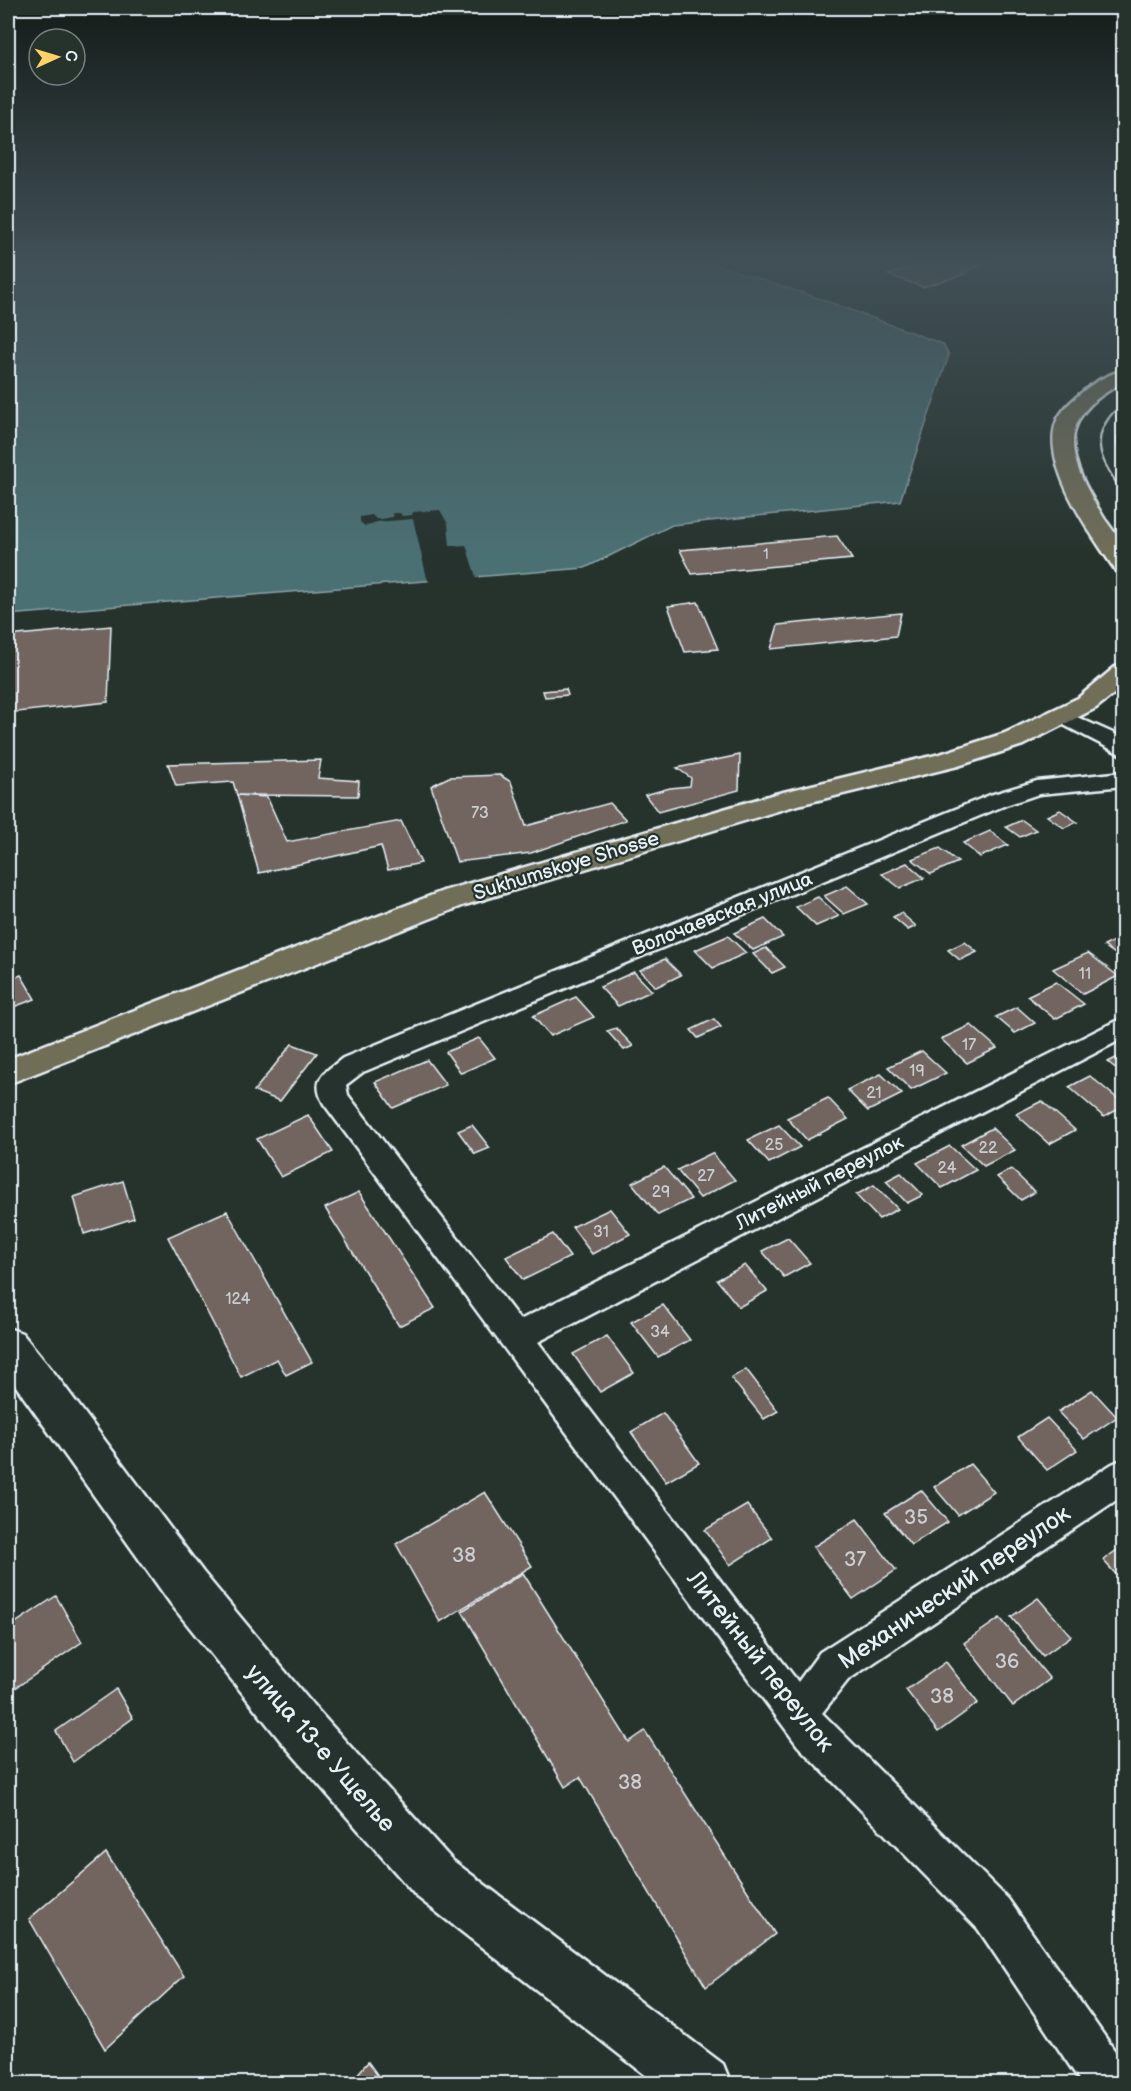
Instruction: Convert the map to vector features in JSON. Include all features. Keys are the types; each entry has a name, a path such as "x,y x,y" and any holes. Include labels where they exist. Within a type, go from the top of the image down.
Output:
{"highway":[{"path":"1124,375 1097,389 1079,405 1065,424 1062,447 1071,475 1124,566"},
{"name":"Sukhumskoye Shosse","path":"8,1072 454,898 785,800 949,760 1014,739 1087,703 1124,672"}],"street":[{"path":"1124,412 1108,434 1107,448 1112,462 1124,479"},
{"path":"1061,716 1122,745"},
{"name":"Волочаевская улица","path":"332,1081 353,1065 998,800 1037,788 1124,779"},
{"name":"Литейный переулок","path":"515,1338 1124,1026"},
{"name":"Литейный переулок","path":"332,1081 334,1097 812,1732 993,1914 1110,2084"},
{"name":"улица 13-е Ущелье","path":"8,1345 42,1388 187,1588 296,1722 434,1878 704,2084"},
{"name":"Механический переулок","path":"798,1713 834,1666 1124,1475"}],"water":[{"path":"8,361 947,361 900,501 672,525 585,568 8,615"}],"pier":[{"path":"440,510 448,524 450,546 466,545 477,580 431,585 427,578 413,519 377,522 365,526 360,522 360,517 372,515 376,519 382,519 393,517 392,513 400,513 402,516 412,515 413,512"}],"building":[{"path":"837,536 852,559 692,574 680,550"},
{"path":"698,602 718,649 685,652 668,606"},
{"path":"901,613 896,636 771,649 778,625"},
{"path":"111,626 108,702 8,713 8,636"},
{"path":"566,689 568,695 545,697 543,691"},
{"path":"740,755 739,790 658,812 645,795 670,788 690,786 691,778 677,768"},
{"path":"321,760 318,778 359,781 358,796 237,795 233,782 176,786 168,764"},
{"path":"500,775 511,782 526,826 610,803 626,820 531,853 457,862 431,786 449,777"},
{"path":"237,795 267,797 287,842 401,821 421,863 388,870 381,846 259,873"},
{"path":"1060,810 1077,822 1064,828 1047,816"},
{"path":"1022,820 1036,830 1020,837 1006,827"},
{"path":"990,831 1008,845 980,857 963,843"},
{"path":"940,848 958,862 931,874 912,859"},
{"path":"907,863 924,878 900,888 882,874"},
{"path":"847,886 868,904 844,914 824,896"},
{"path":"818,897 839,916 816,926 796,907"},
{"path":"901,913 916,926 908,930 893,917"},
{"path":"765,919 783,937 753,950 734,933"},
{"path":"728,936 746,953 713,968 695,950"},
{"path":"1124,936 1124,960 1104,946"},
{"path":"965,942 977,952 960,960 948,950"},
{"path":"766,948 785,967 772,973 753,954"},
{"path":"1088,953 1118,976 1083,994 1053,969"},
{"path":"665,959 681,975 656,987 640,970"},
{"path":"634,972 652,991 618,1006 600,987"},
{"path":"21,975 35,999 8,1009 8,980"},
{"path":"1056,982 1084,1004 1055,1019 1027,996"},
{"path":"576,997 594,1017 550,1036 533,1016"},
{"path":"1017,1007 1035,1023 1015,1033 996,1017"},
{"path":"714,1019 721,1027 698,1038 691,1030"},
{"path":"971,1025 997,1048 967,1063 941,1039"},
{"path":"616,1028 633,1046 624,1050 607,1031"},
{"path":"479,1038 495,1058 461,1073 446,1052"},
{"path":"292,1044 317,1053 280,1101 254,1091"},
{"path":"922,1051 946,1073 911,1090 888,1067"},
{"path":"1124,1054 1124,1075 1108,1062"},
{"path":"427,1060 446,1085 393,1108 375,1082"},
{"path":"881,1074 902,1094 868,1111 847,1090"},
{"path":"1090,1076 1124,1106 1104,1117 1069,1087"},
{"path":"828,1098 848,1119 807,1140 787,1118"},
{"path":"1042,1101 1075,1130 1049,1144 1016,1114"},
{"path":"308,1115 333,1152 281,1177 257,1139"},
{"path":"472,1125 490,1148 475,1154 458,1131"},
{"path":"779,1125 800,1147 769,1163 748,1140"},
{"path":"992,1128 1015,1150 984,1166 961,1145"},
{"path":"950,1146 976,1170 942,1188 917,1163"},
{"path":"712,1153 735,1180 700,1198 677,1170"},
{"path":"664,1167 691,1199 658,1215 632,1183"},
{"path":"1011,1169 1035,1192 1021,1200 997,1177"},
{"path":"901,1173 923,1195 907,1203 886,1181"},
{"path":"123,1181 134,1218 84,1234 74,1197"},
{"path":"874,1185 898,1209 879,1219 856,1195"},
{"path":"359,1192 435,1308 399,1326 325,1208"},
{"path":"610,1209 630,1234 592,1254 572,1227"},
{"path":"227,1211 312,1362 286,1375 277,1359 241,1377 168,1237"},
{"path":"553,1234 570,1257 523,1280 506,1257"},
{"path":"788,1238 810,1263 784,1277 762,1251"},
{"path":"745,1265 767,1291 739,1307 717,1280"},
{"path":"663,1305 690,1340 658,1357 631,1322"},
{"path":"607,1336 634,1373 600,1392 573,1354"},
{"path":"746,1369 778,1411 764,1419 731,1378"},
{"path":"1092,1390 1117,1417 1084,1439 1058,1412"},
{"path":"663,1413 699,1463 666,1482 631,1432"},
{"path":"1047,1418 1077,1450 1047,1470 1018,1437"},
{"path":"970,1464 994,1492 958,1515 934,1487"},
{"path":"921,1490 948,1522 911,1545 885,1513"},
{"path":"485,1492 532,1566 440,1622 396,1544"},
{"path":"747,1505 772,1538 730,1565 705,1530"},
{"path":"857,1519 896,1570 853,1599 813,1547"},
{"path":"1124,1545 1124,1583 1103,1560"},
{"path":"523,1573 629,1742 645,1731 775,1934 706,1987 580,1777 565,1787 462,1611"},
{"path":"56,1596 82,1642 8,1693 8,1628"},
{"path":"1038,1598 1071,1636 1043,1656 1011,1617"},
{"path":"1000,1618 1050,1679 1013,1706 964,1643"},
{"path":"946,1662 978,1703 938,1732 906,1690"},
{"path":"116,1689 133,1718 73,1762 56,1731"},
{"path":"106,1853 184,1976 105,2049 29,1919"},
{"path":"368,2062 384,2084 349,2084"}]}
